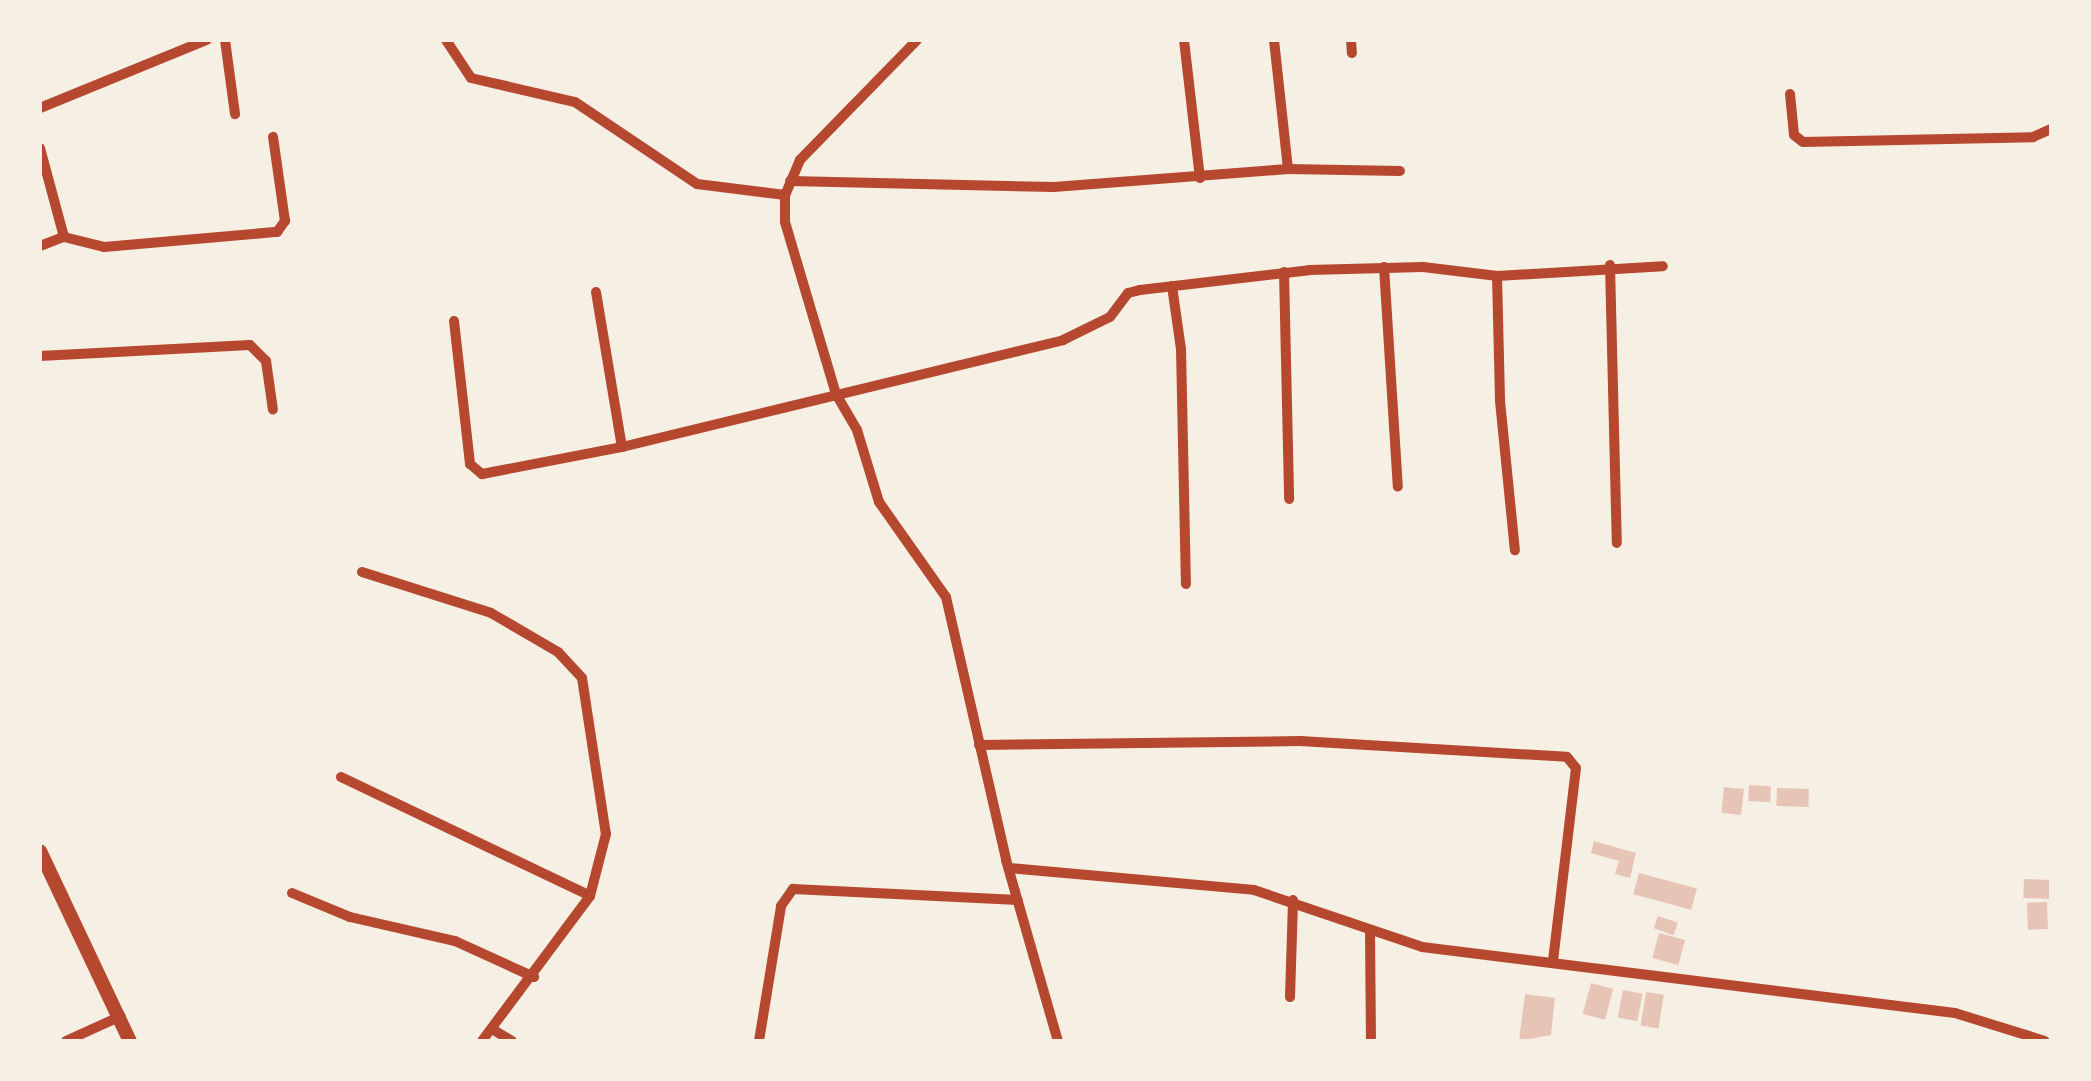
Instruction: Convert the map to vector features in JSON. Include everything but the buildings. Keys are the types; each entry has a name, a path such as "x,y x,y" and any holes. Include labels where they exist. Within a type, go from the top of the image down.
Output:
{"street":[{"path":"40,108 206,40"},
{"path":"225,40 236,114"},
{"path":"446,40 471,78 503,90 574,102 697,184 785,195"},
{"path":"917,40 800,160 785,195 784,222 836,394 857,430 879,502 946,598 1009,868 1058,1041"},
{"path":"1184,40 1200,178"},
{"path":"1274,40 1288,168"},
{"path":"1350,40 1352,53"},
{"path":"1790,94 1794,136 1803,142 2033,137 2051,128"},
{"path":"40,246 64,237 104,247 277,232 285,221 273,137"},
{"path":"40,148 64,237"},
{"path":"790,181 1054,187 1288,168 1400,171"},
{"path":"1610,266 1617,543"},
{"path":"454,322 473,471 622,447 1062,340 1110,317 1128,293 1284,272 1384,267 1497,276 1610,266 1663,266"},
{"path":"1384,267 1398,487"},
{"path":"1284,272 1289,498"},
{"path":"1497,276 1500,401 1515,550"},
{"path":"1172,286 1181,349 1186,584"},
{"path":"596,292 622,447"},
{"path":"40,356 250,346 266,361 272,410"},
{"path":"362,572 491,613 558,652 582,678 606,834 590,896 534,977 482,1041"},
{"path":"979,745 1300,741 1567,758 1576,768 1553,962"},
{"path":"342,776 590,896"},
{"path":"40,851 130,1041"},
{"path":"1009,868 1236,888 1293,900 1370,930 1459,954 1542,967 1553,962 1955,1013 2046,1041"},
{"path":"759,1041 781,906 793,889 1018,900"},
{"path":"292,892 350,917 455,941 534,977"},
{"path":"1290,997 1293,900"},
{"path":"1370,930 1371,1041"},
{"path":"66,1041 121,1016"},
{"path":"492,1029 512,1041"}]}
